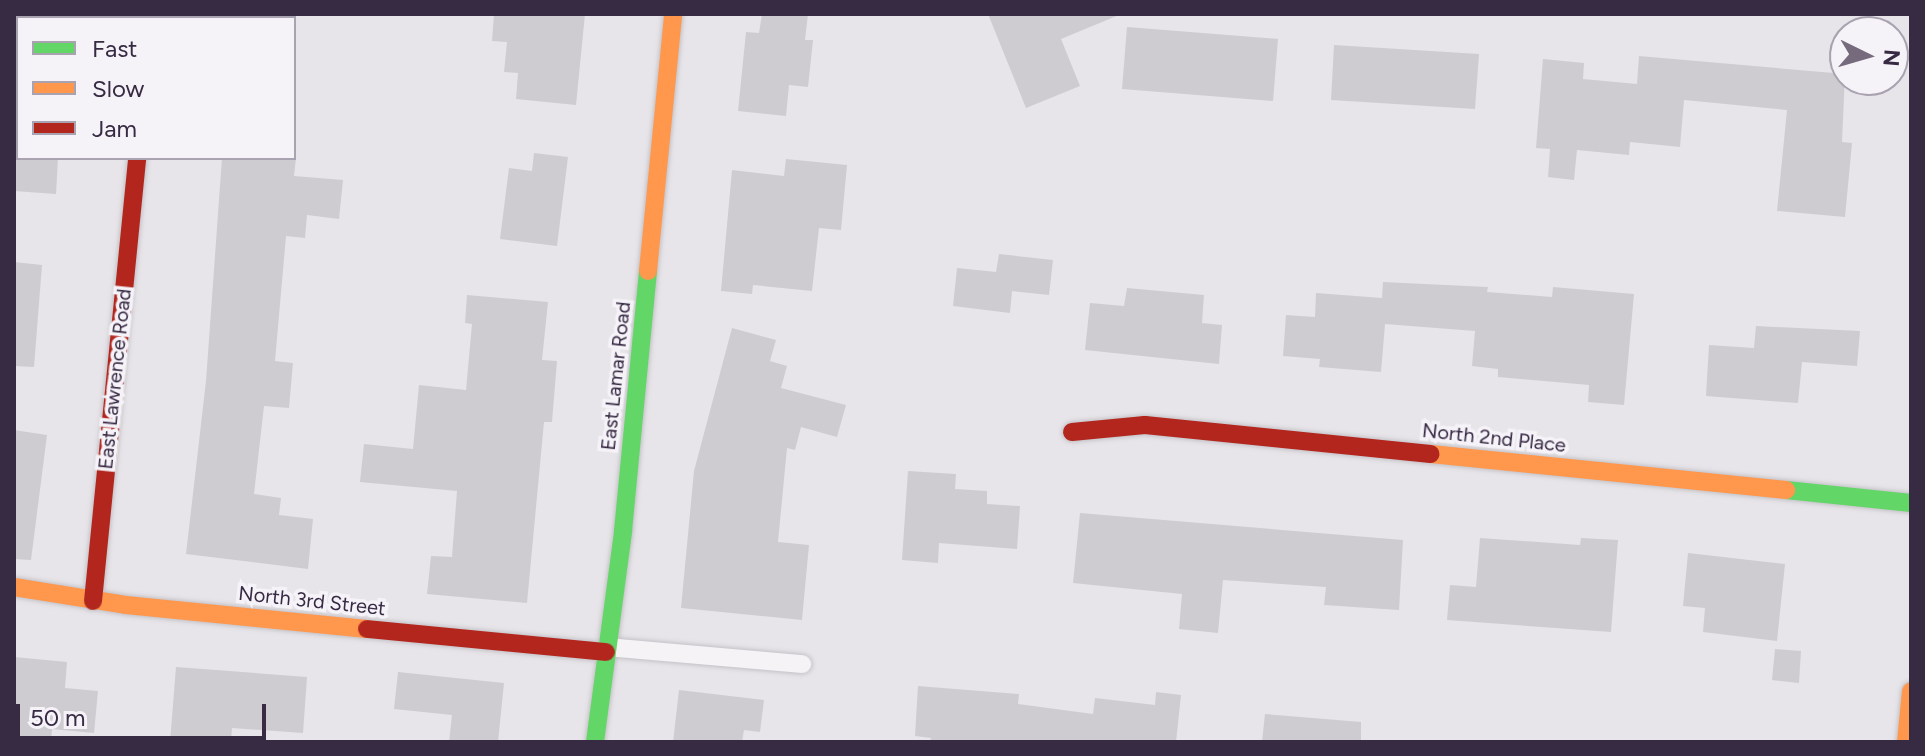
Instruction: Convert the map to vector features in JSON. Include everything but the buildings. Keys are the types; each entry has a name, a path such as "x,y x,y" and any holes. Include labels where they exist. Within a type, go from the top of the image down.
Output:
{"street":[{"name":"East Lamar Road","path":"595,742 673,14"},
{"name":"East Lawrence Road","path":"93,601 137,160"},
{"name":"North 2nd Place","path":"1072,432 1145,425 1911,503"},
{"name":"North 3rd Street","path":"14,587 93,601 607,649"},
{"path":"1906,742 1911,691"}],"lane":[{"path":"607,649 802,664"}],"traffic: fast":[{"path":"595,742 623,531 648,271"},
{"path":"1786,490 1911,503"}],"traffic: slow":[{"path":"648,271 673,14"},
{"path":"1431,454 1786,490"},
{"path":"14,587 126,605 367,629"},
{"path":"1906,742 1911,691"}],"traffic: jam":[{"path":"93,601 137,160"},
{"path":"1072,432 1145,425 1431,454"},
{"path":"367,629 606,652"}]}
